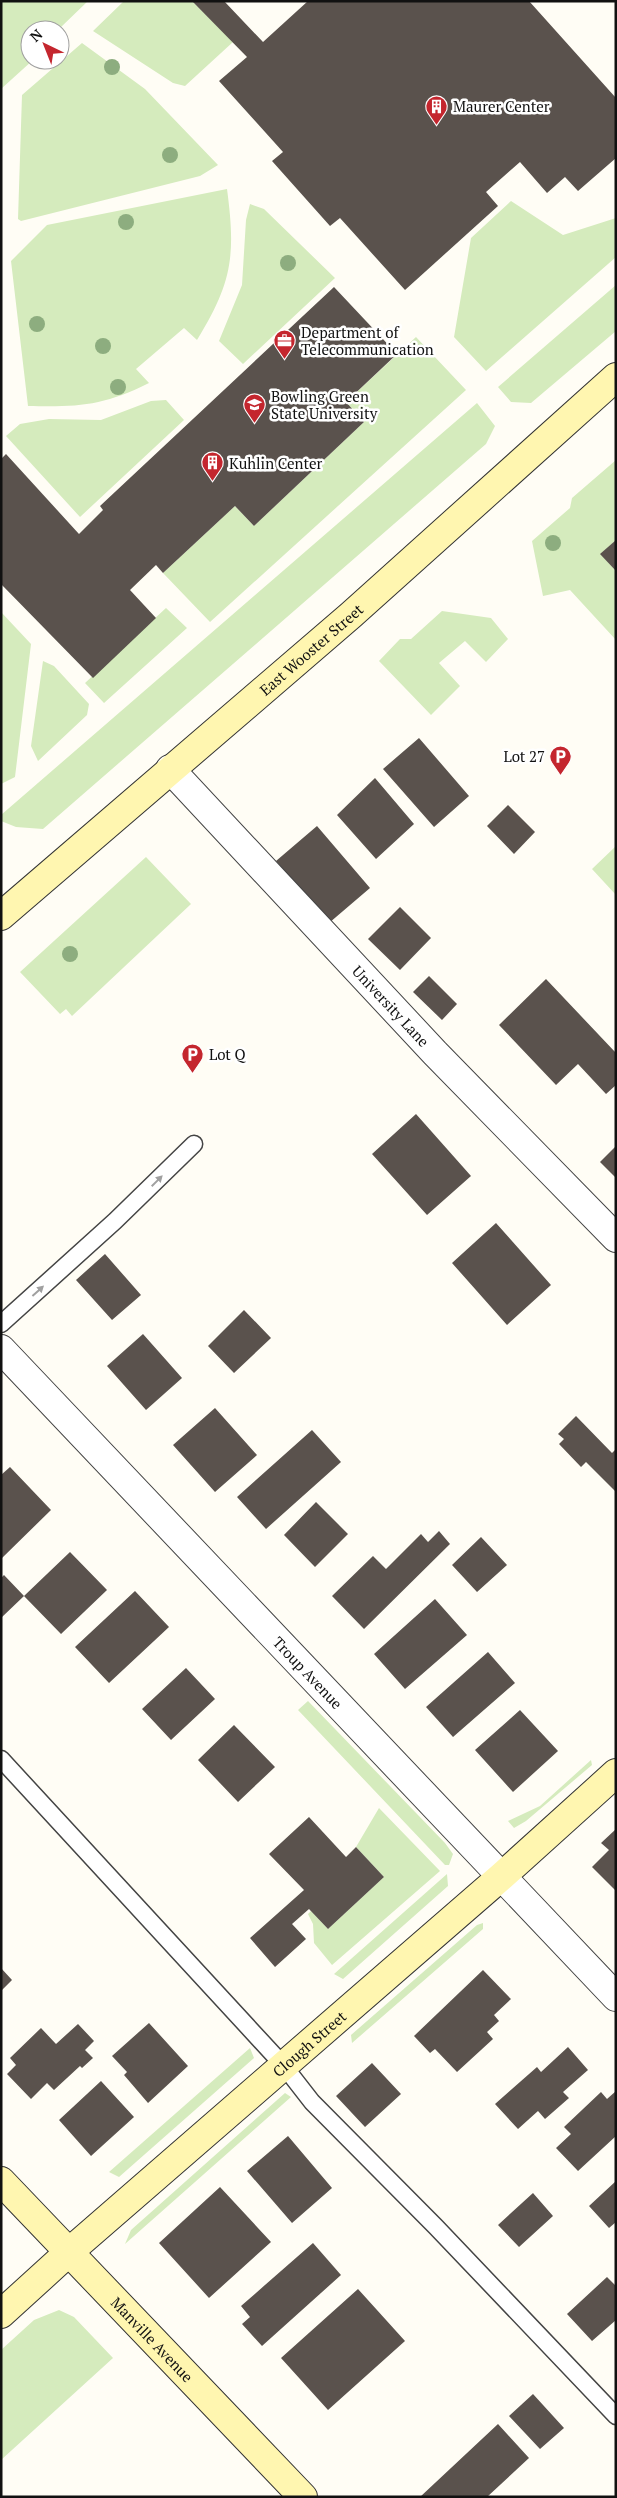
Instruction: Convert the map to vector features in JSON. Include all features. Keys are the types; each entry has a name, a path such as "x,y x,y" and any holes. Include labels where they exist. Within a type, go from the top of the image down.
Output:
{"street":[{"name":"East Wooster Street","path":"1,916 351,615 616,378"},
{"name":"University Lane","path":"170,769 435,1053 616,1238"},
{"name":"Troup Avenue","path":"1,1349 616,1997"},
{"name":"Clough Street","path":"1,2314 69,2252 502,1876 616,1773"},
{"name":"Manville Avenue","path":"1,2182 303,2497"}],"lane":[{"path":"1,1324 115,1221 194,1144"},
{"path":"1,1759 284,2066 312,2102 436,2227 616,2416"}],"green space":[{"path":"1,1 88,1 68,20 20,20 20,70 22,70 1,89"},
{"path":"124,1 192,1 233,42 185,86 173,83 93,31"},
{"path":"82,43 145,89 218,165 200,176 21,221 18,219 22,95 51,70 70,70 70,53"},
{"path":"227,189 231,233 231,251 228,268 218,302 197,340 184,328 136,369 149,383 133,391 90,404 28,406 11,261 47,225"},
{"path":"511,201 563,235 616,218 616,257 486,371 454,337 471,238"},
{"path":"250,204 264,209 335,278 243,364 219,341 242,285 246,220"},
{"path":"616,285 616,331 531,403 511,402 498,387"},
{"path":"416,337 466,390 210,622 163,573 235,506 254,526 364,422 346,402"},
{"path":"166,400 184,420 80,517 6,436 20,424 49,419 101,420 151,401"},
{"path":"477,403 495,426 486,444 43,829 16,827 1,821 1,815"},
{"path":"616,460 616,540 601,554 616,571 616,640 570,590 543,596 532,541 570,508 572,498"},
{"path":"166,608 187,628 104,703 85,683"},
{"path":"442,611 491,618 508,639 486,662 465,641 439,663 460,686 431,715 379,661 400,639 411,639"},
{"path":"1,612 31,644 15,777 1,784"},
{"path":"43,661 54,666 89,704 87,715 38,761 31,746"},
{"path":"616,846 616,895 592,869"},
{"path":"146,857 191,904 72,1016 66,1009 60,1014 20,972"},
{"path":"308,1701 445,1843 453,1854 449,1865 445,1865 298,1710"},
{"path":"591,1760 592,1765 526,1821 514,1828 508,1821 540,1806"},
{"path":"379,1808 440,1871 332,1965 314,1943 313,1924 308,1914 311,1911 328,1929 384,1877 356,1847"},
{"path":"447,1874 448,1886 343,1979 334,1974"},
{"path":"483,1923 483,1929 352,2043 351,2035 477,1925"},
{"path":"250,2048 254,2058 119,2177 109,2172"},
{"path":"285,2093 291,2097 125,2244 131,2230"},
{"path":"59,2310 74,2317 113,2358 1,2460 1,2350 34,2320"}],"building":[{"name":"Maurer Center","path":"192,1 224,1 263,42 308,1 529,1 616,98 616,158 578,191 565,177 547,193 520,162 486,192 498,206 405,290 340,218 330,226 272,161 283,152 219,81 247,57"},
{"name":"Kuhlin Center","path":"334,287 397,354 346,402 364,422 254,526 235,506 163,573 156,565 130,590 156,618 93,678 1,584 1,459 6,454 79,534 103,510 100,506"},
{"path":"616,540 616,571 600,554"},
{"path":"419,738 469,796 434,827 383,769"},
{"path":"375,778 414,824 376,859 337,815"},
{"path":"508,805 535,832 514,854 487,826"},
{"path":"317,826 370,888 329,923 276,861"},
{"path":"400,907 431,938 400,970 368,939"},
{"path":"429,976 457,1004 442,1020 413,992"},
{"path":"546,979 616,1053 616,1085 606,1094 578,1064 556,1085 499,1025"},
{"path":"416,1114 471,1176 427,1215 372,1154"},
{"path":"616,1146 616,1178 600,1162"},
{"path":"496,1223 551,1285 507,1325 452,1263"},
{"path":"105,1254 141,1295 112,1320 76,1280"},
{"path":"244,1310 271,1338 234,1373 208,1346"},
{"path":"143,1334 182,1378 146,1410 107,1366"},
{"path":"215,1408 257,1455 215,1492 173,1445"},
{"path":"576,1416 612,1453 616,1449 616,1492 586,1462 581,1467 559,1444 564,1439 558,1434"},
{"path":"312,1430 341,1462 266,1529 237,1497"},
{"path":"10,1467 51,1510 1,1559 1,1475"},
{"path":"316,1502 348,1534 315,1567 284,1535"},
{"path":"439,1531 450,1544 364,1629 332,1596 373,1556 386,1569 421,1534 428,1542"},
{"path":"481,1537 507,1565 477,1592 452,1565"},
{"path":"70,1552 107,1590 61,1634 24,1596"},
{"path":"4,1575 24,1596 1,1618 1,1578"},
{"path":"135,1591 169,1627 109,1683 75,1647"},
{"path":"435,1599 467,1635 405,1689 374,1654"},
{"path":"488,1652 515,1683 453,1737 426,1707"},
{"path":"186,1668 215,1699 171,1740 142,1709"},
{"path":"520,1710 558,1751 513,1792 475,1750"},
{"path":"234,1725 275,1767 238,1802 198,1760"},
{"path":"309,1817 346,1857 356,1847 384,1877 328,1929 309,1909 292,1924 306,1939 275,1967 250,1938 304,1890 269,1854"},
{"path":"616,1829 616,1891 592,1867 609,1850 601,1843"},
{"path":"1,1968 12,1980 1,1991"},
{"path":"483,1970 511,1999 494,2015 499,2021 487,2032 493,2039 457,2072 435,2049 430,2053 414,2036"},
{"path":"149,2023 188,2066 148,2103 124,2075 127,2072 112,2056"},
{"path":"78,2024 94,2041 85,2050 93,2058 82,2068 80,2066 54,2090 47,2083 31,2099 7,2074 16,2065 10,2058 41,2028 56,2044"},
{"path":"568,2047 588,2070 563,2092 569,2098 545,2119 538,2111 518,2129 495,2104 537,2067 541,2072"},
{"path":"372,2063 401,2094 365,2127 336,2096"},
{"path":"101,2081 134,2117 91,2156 59,2120"},
{"path":"616,2091 616,2136 578,2171 556,2148 571,2134 564,2127 601,2092 607,2099"},
{"path":"288,2136 332,2188 292,2223 247,2171"},
{"path":"616,2181 616,2222 609,2228 589,2206"},
{"path":"220,2187 271,2242 209,2298 159,2243"},
{"path":"533,2193 553,2216 519,2247 498,2225"},
{"path":"313,2243 341,2275 262,2346 242,2324 250,2317 241,2306"},
{"path":"607,2277 616,2286 616,2320 592,2341 567,2314"},
{"path":"358,2289 405,2341 328,2410 281,2358"},
{"path":"533,2394 564,2428 540,2449 509,2416"},
{"path":"498,2424 529,2458 487,2497 420,2497"}],"place":[{"name":"Maurer Center","path":"437,125"},
{"name":"Department of Telecommunication","path":"285,360"},
{"name":"Bowling Green State University","path":"255,424"},
{"name":"Kuhlin Center","path":"213,482"},
{"name":"Lot 27","path":"561,775"},
{"name":"Lot Q","path":"193,1073"}]}
